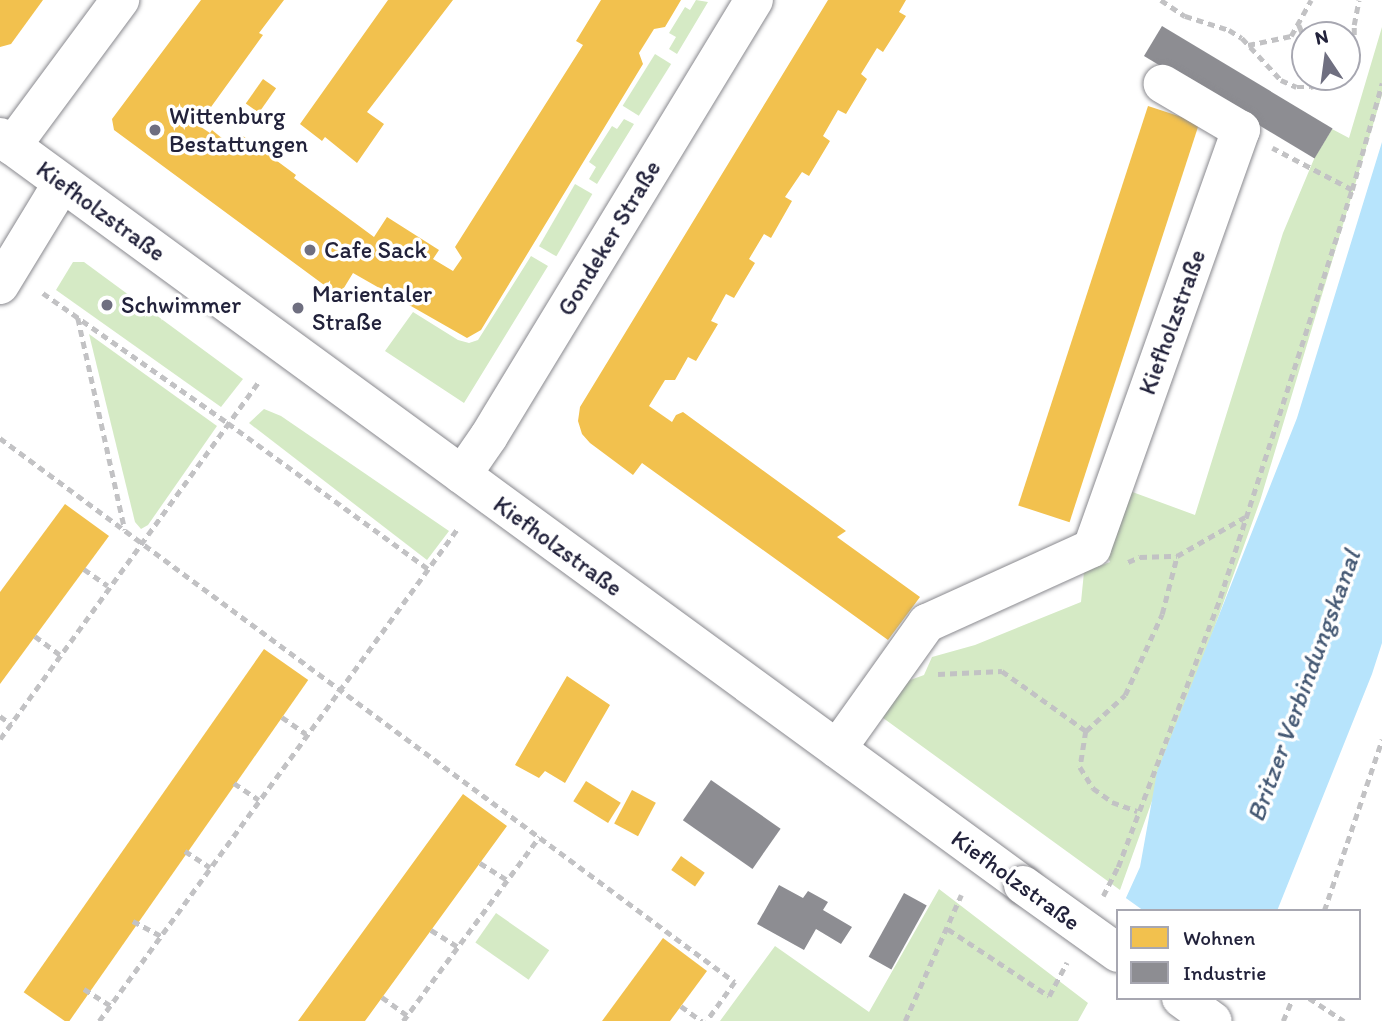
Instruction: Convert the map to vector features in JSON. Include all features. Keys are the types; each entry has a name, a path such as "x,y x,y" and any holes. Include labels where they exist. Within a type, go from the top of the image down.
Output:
{"street":[{"path":"6,142 120,0"},
{"name":"Gondeker Straße","path":"461,475 489,436 754,0"},
{"path":"1163,84 1241,130"},
{"name":"Kiefholzstraße","path":"901,659 927,623 1092,548 1241,130"},
{"name":"Kiefholzstraße","path":"6,142 1116,952"},
{"path":"0,285 35,222 62,183"},
{"path":"837,750 901,659"},
{"path":"1184,1000 1213,1021"}],"path":[{"path":"1161,0 1185,16 1229,30 1248,45 1281,80 1291,84"},
{"path":"1301,21 1311,0"},
{"path":"1355,21 1359,0"},
{"path":"1248,45 1291,36"},
{"path":"1099,902 1118,867 1220,598 1352,190 1382,83"},
{"path":"1241,130 1316,174 1352,190"},
{"path":"43,293 228,423 428,569"},
{"path":"78,318 125,531"},
{"path":"0,739 140,541 258,382"},
{"path":"0,438 735,982 705,1021 681,1006"},
{"path":"1140,557 1177,556 1246,516"},
{"path":"99,1021 458,528"},
{"path":"1137,811 1112,802 1093,788 1080,767 1086,732 1125,695 1163,614 1177,556"},
{"path":"85,569 108,586"},
{"path":"35,636 60,655"},
{"path":"901,659 924,675 1002,671 1086,732"},
{"path":"0,716 11,724"},
{"path":"282,717 306,734"},
{"path":"1325,909 1382,740"},
{"path":"234,783 259,800"},
{"path":"403,1021 539,837"},
{"path":"185,850 210,867"},
{"path":"480,863 507,880"},
{"path":"905,1021 961,895"},
{"path":"133,921 161,936"},
{"path":"948,929 1049,996 1068,961"},
{"path":"431,930 457,947"},
{"path":"84,989 110,1005"},
{"path":"382,997 407,1015"},
{"path":"1283,1021 1292,1000"},
{"path":"1311,1000 1344,1021"}],"green space":[{"path":"696,0 708,2 677,54 669,49 676,37 669,33 685,7 690,10"},
{"path":"1382,27 1382,95 1260,501 1120,890 879,715 905,682 924,675 932,657 975,645 1081,602 1084,572 1110,562 1105,550 1127,490 1195,515 1283,233 1314,159 1332,129 1349,138"},
{"path":"655,54 671,64 639,116 623,106"},
{"path":"624,119 634,124 597,184 589,179 596,167 589,162 612,126 617,129"},
{"path":"575,184 592,194 556,256 539,246"},
{"path":"531,256 548,266 464,403 385,351 413,312 458,340 469,343 478,340"},
{"path":"73,262 84,262 243,379 221,407 56,290"},
{"path":"89,334 217,426 148,525 141,529 135,522"},
{"path":"264,409 281,416 449,531 427,560 249,423"},
{"path":"939,889 1088,1003 1078,1021 720,1021 775,946 869,1012"},
{"path":"496,913 549,950 529,980 475,942"}],"water":[{"name":"Britzer Verbindungskanal","path":"1382,142 1382,643 1372,674 1278,909 1121,909 1140,867 1157,772 1297,418"}],"pier":[{"path":"1123,896 1141,909 1117,909"},
{"path":"1116,911 1116,1000 1245,1000 1237,1021 1120,1021 1078,991"}],"building: Wohnen":[{"path":"0,0 43,0 11,44 0,47"},
{"path":"201,0 284,0 259,33 263,35 198,125 210,133 212,130 234,148 243,136 296,175 294,178 374,237 387,217 439,250 433,259 453,271 462,258 455,247 583,45 576,41 601,0 681,0 665,27 654,29 639,53 643,64 481,330 467,338 353,273 339,296 114,130 112,119"},
{"path":"388,0 453,0 367,112 384,124 357,163 325,137 322,141 300,124"},
{"path":"828,0 906,0 899,12 906,16 883,52 877,48 861,74 867,79 846,114 838,110 823,136 830,141 809,176 802,172 785,197 792,201 771,238 764,234 749,259 755,263 734,298 726,294 711,321 718,324 696,361 688,357 675,380 665,380 649,406 672,422 676,415 683,412 846,531 837,537 920,597 888,640 642,463 633,475 590,443 582,434 578,421 580,407"},
{"path":"263,79 276,88 259,113 246,104"},
{"path":"1148,106 1199,123 1070,522 1018,505"},
{"path":"65,504 109,536 0,684 0,592"},
{"path":"264,649 308,680 69,1021 65,1021 24,992"},
{"path":"567,676 610,705 565,783 545,771 539,778 515,765"},
{"path":"586,781 621,803 608,823 573,801"},
{"path":"632,790 656,803 638,836 614,824"},
{"path":"463,794 507,826 365,1021 298,1021"},
{"path":"681,856 705,873 695,887 671,870"},
{"path":"663,938 707,971 670,1021 602,1021"}],"building: Industrie":[{"path":"1162,26 1333,128 1315,158 1144,56"},
{"path":"711,780 781,829 753,869 683,820"},
{"path":"779,885 803,898 808,891 828,902 823,910 852,927 841,944 816,929 804,950 757,924"},
{"path":"904,893 927,906 891,969 869,957"}],"place":[{"name":"Wittenburg Bestattungen","path":"155,130"},
{"name":"Cafe Sack","path":"310,250"},
{"name":"Schwimmer","path":"107,305"},
{"name":"Marientaler Straße","path":"298,308"}]}
